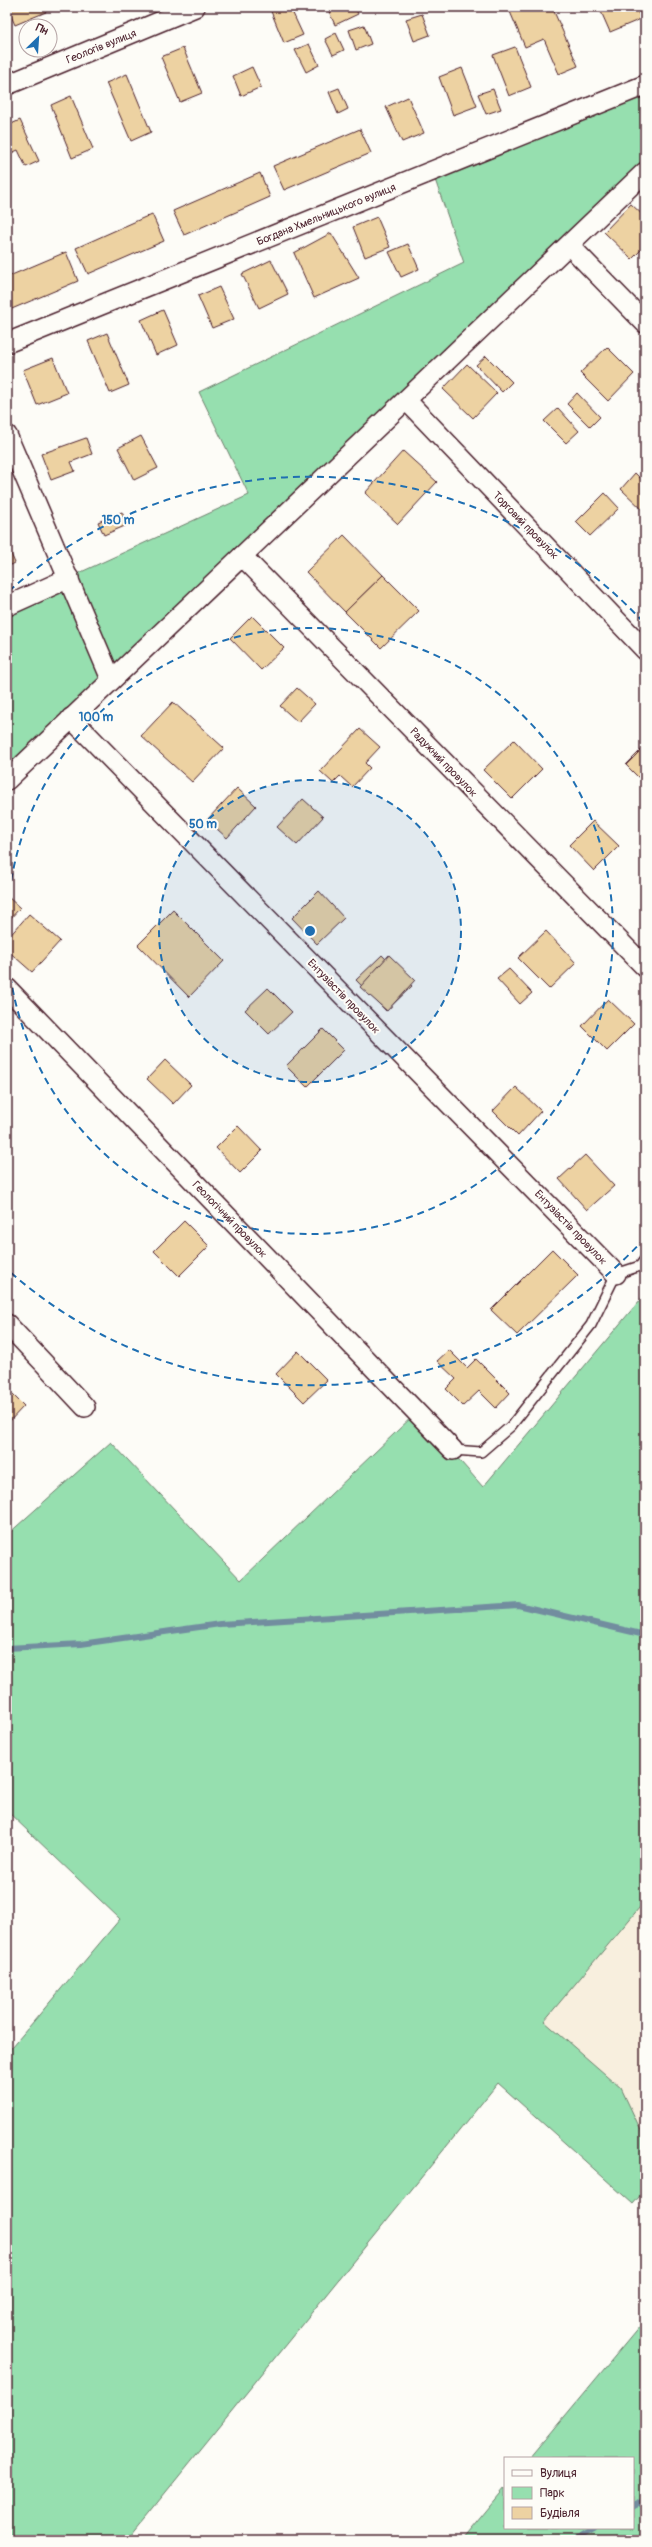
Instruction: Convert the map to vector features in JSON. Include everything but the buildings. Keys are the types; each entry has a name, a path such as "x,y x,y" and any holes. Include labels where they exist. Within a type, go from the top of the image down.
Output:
{"street":[{"name":"Геологів вулиця","path":"7,84 196,7"},
{"name":"Богдана Хмельницького вулиця","path":"7,343 645,85"},
{"path":"7,780 111,679 570,246 645,172"},
{"path":"570,246 645,323"},
{"name":"Торговий провулок","path":"407,401 645,650"},
{"path":"7,436 111,679"},
{"name":"Радужний провулок","path":"242,556 645,967"},
{"path":"7,606 69,578"},
{"name":"Ентузіастів провулок","path":"71,718 616,1274"},
{"name":"Геологічний провулок","path":"7,988 453,1450"},
{"path":"7,1324 85,1407"}],"lane":[{"path":"453,1450 481,1452 511,1426 591,1325 616,1274 640,1266 645,1259"}],"shaded area":[{"path":"645,1901 645,2139 621,2088 544,2021"}],"green space":[{"path":"645,85 645,172 7,780 7,606 249,495 199,392 464,263 432,171"},
{"path":"645,1294 645,1901 544,2021 621,2088 645,2139 645,2190 633,2204 498,2083 127,2540 7,2540 7,2053 120,1919 7,1811 7,1535 111,1442 241,1580 417,1412 483,1487"},
{"path":"645,2320 645,2540 462,2540 504,2489 504,2529 634,2529 634,2457 531,2457"}],"waterway":[{"path":"7,1648 81,1644 220,1624 518,1605 645,1635"},
{"path":"634,2506 645,2500"},
{"path":"574,2540 593,2529"}]}
